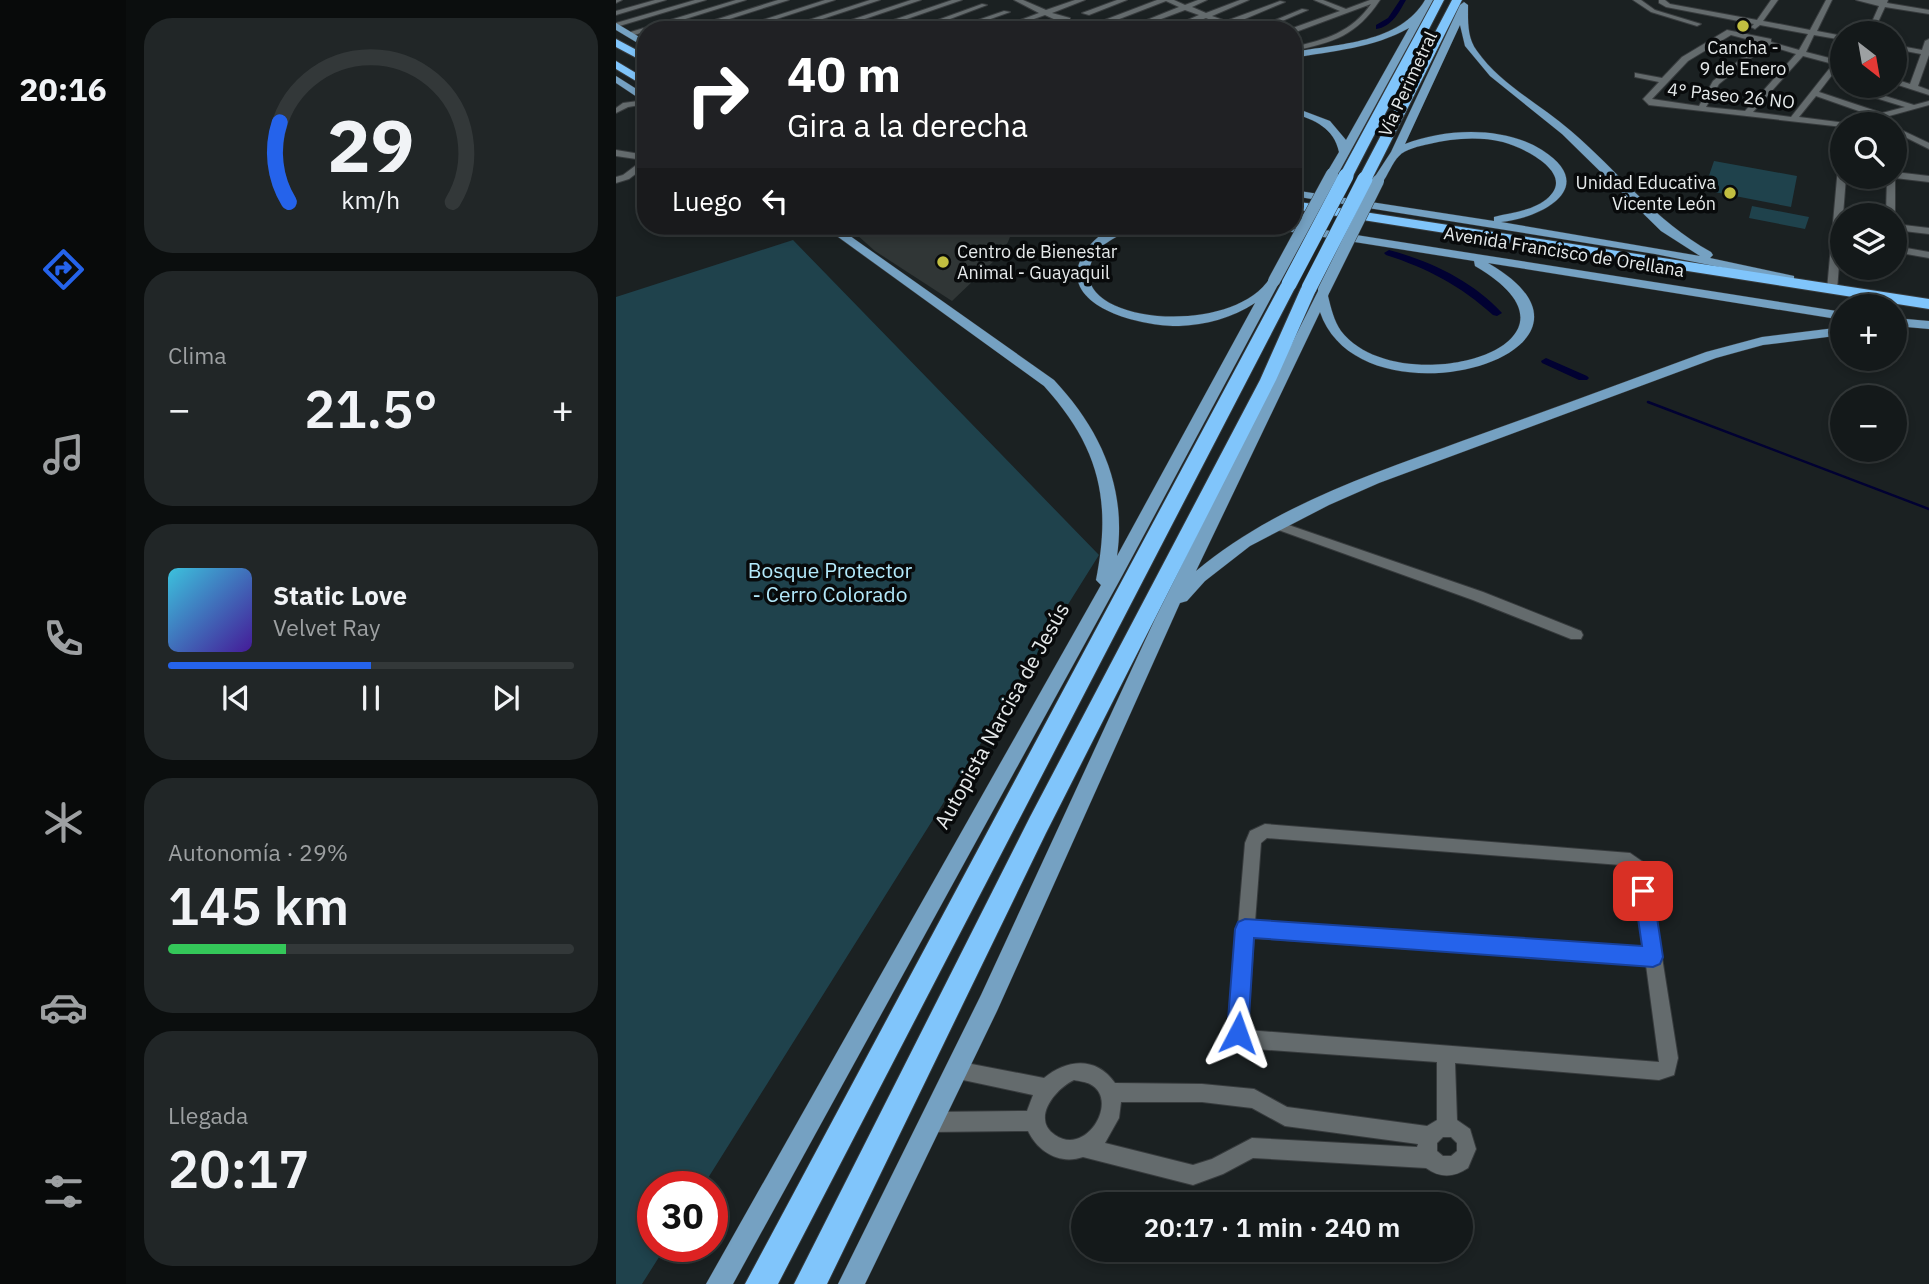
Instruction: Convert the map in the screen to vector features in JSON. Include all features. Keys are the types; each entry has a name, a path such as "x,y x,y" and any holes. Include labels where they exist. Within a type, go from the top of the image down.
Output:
{"highway":[{"name":"Vía Perimetral","path":"1339,175 1439,0"},
{"name":"Vía Perimetral","path":"1371,180 1462,2"},
{"path":"616,41 637,54"},
{"path":"616,64 637,78"},
{"name":"Autopista Narcisa de Jesús","path":"761,1284 1277,285 1339,175"},
{"path":"810,1284 1038,825 1268,380 1318,291 1371,180"},
{"name":"Avenida Francisco de Orellana","path":"1302,206 1929,304"},
{"name":"Avenida Francisco de Orellana","path":"1302,219 1830,302"},
{"path":"1907,315 1929,318"}],"main road":[{"name":"Vía Perimetral","path":"1339,175 1344,152 1429,0"},
{"path":"1462,2 1463,30 1478,58 1568,133 1640,209 1685,244 1750,270"},
{"name":"Vía Perimetral","path":"1371,180 1396,152 1462,2"},
{"path":"1302,53 1382,37 1405,27 1420,14"},
{"path":"616,26 637,39"},
{"path":"616,79 637,94"},
{"path":"1302,113 1317,118 1334,129 1343,142 1344,152"},
{"path":"1396,152 1414,143 1442,136 1489,137 1509,141 1535,152 1558,173 1562,184 1560,190 1547,205 1517,217 1476,220"},
{"name":"Avenida Francisco de Orellana","path":"1302,194 1655,250 1832,290"},
{"name":"Avenida Francisco de Orellana","path":"1302,230 1830,314"},
{"path":"842,235 1049,383 1076,412 1094,444 1111,498 1113,535 1099,601"},
{"path":"1110,235 1099,241 1086,255 1082,269 1088,290 1115,311 1161,322 1201,320 1240,308 1277,285"},
{"path":"1318,291 1335,332 1349,346 1372,357 1396,365 1424,368 1481,362 1502,353 1516,341 1526,323 1527,309 1517,289 1505,278 1456,254"},
{"name":"Autopista Narcisa de Jesús","path":"719,1284 1277,285"},
{"path":"851,1284 956,1070 1318,291"},
{"path":"1907,323 1929,325"},
{"path":"1907,326 1929,325"},
{"path":"1164,619 1188,588 1208,569 1277,524 1374,479 1712,355 1776,339 1830,333"}],"street":[{"path":"616,13 663,0"},
{"path":"616,26 703,0"},
{"path":"720,0 757,21"},
{"path":"673,21 743,0"},
{"path":"716,21 786,0"},
{"path":"762,21 832,0"},
{"path":"853,21 918,0"},
{"path":"895,21 959,0"},
{"path":"1017,0 1065,21 1124,0"},
{"path":"979,21 1040,0"},
{"path":"1023,21 1082,0"},
{"path":"1106,21 1165,0 1219,21"},
{"path":"1148,21 1204,0"},
{"path":"1193,21 1246,0"},
{"path":"1302,28 1377,0"},
{"path":"1302,46 1343,35 1366,18 1377,0"},
{"path":"1636,0 1653,11 1697,24"},
{"path":"1775,0 1750,36 1830,61"},
{"path":"1748,114 1802,52 1829,0"},
{"path":"1859,0 1884,2 1929,12"},
{"path":"808,21 873,1 910,21"},
{"path":"1322,1 1366,18"},
{"path":"1234,21 1282,2"},
{"path":"1875,21 1884,2"},
{"path":"1665,3 1714,10 1830,35"},
{"path":"943,21 984,5"},
{"path":"1276,21 1304,10"},
{"path":"628,34 637,31"},
{"name":"4° Paseo 26 NO","path":"1750,36 1735,31 1725,33 1685,59 1647,99 1649,102 1701,109 1830,123"},
{"path":"1701,109 1716,83 1768,41"},
{"path":"1913,88 1929,41"},
{"path":"1908,49 1927,53"},
{"path":"1637,75 1663,81"},
{"path":"1793,119 1830,75"},
{"path":"1826,79 1830,80"},
{"path":"1908,86 1929,93"},
{"path":"1814,93 1861,112"},
{"path":"1885,98 1913,107"},
{"path":"620,107 637,101"},
{"path":"1901,112 1929,103"},
{"path":"1907,134 1924,140 1929,146"},
{"path":"616,153 637,158"},
{"path":"616,180 626,177 637,168"},
{"path":"1907,177 1929,179"},
{"path":"1907,228 1929,231"},
{"path":"1907,251 1929,255"},
{"path":"1832,290 1833,280"},
{"path":"1277,524 1478,596 1576,635"},
{"path":"1265,831 1623,858 1640,869 1669,1058 1667,1068 1659,1071 1242,1039 1238,1033 1245,929 1252,843 1256,836 1265,831"},
{"path":"1245,929 1653,957"},
{"path":"1110,1091 1202,1093 1254,1099 1285,1116 1438,1131 1454,1128 1464,1139 1466,1146 1464,1159 1460,1164 1449,1168 1437,1164 1428,1150 1438,1131 1446,1053"},
{"path":"956,1070 1045,1088"},
{"path":"1086,1071 1104,1082 1110,1091 1112,1103 1107,1125 1102,1134 1084,1147 1055,1147 1040,1132 1037,1110 1045,1088 1064,1074 1086,1071"},
{"path":"930,1122 1037,1121"},
{"path":"1084,1147 1193,1175 1216,1167 1252,1148 1432,1158"}],"green space":[{"path":"1714,161 1797,176 1791,207 1704,190"},
{"path":"1752,206 1809,217 1805,229 1749,218"},
{"name":"Bosque Protector - Cerro Colorado","path":"793,240 1099,555 712,1171 637,1171 637,1262 656,1262 642,1284 616,1284 616,297"}],"building":[{"name":"Centro de Bienestar Animal - Guayaquil","path":"857,235 1011,235 998,257 952,301 875,251"}],"waterway":[{"path":"1379,27 1391,19 1403,0"},
{"path":"1389,253 1447,276 1497,313"},
{"path":"1546,361 1583,378"},
{"path":"1648,402 1929,509"}],"place":[{"name":"Cancha - 9 de Enero","path":"1743,26"},
{"name":"Unidad Educativa Vicente León","path":"1730,193"},
{"name":"Centro de Bienestar Animal - Guayaquil","path":"943,262"}],"route":[{"path":"1238,1033 1245,929 1653,957 1643,891"}]}
